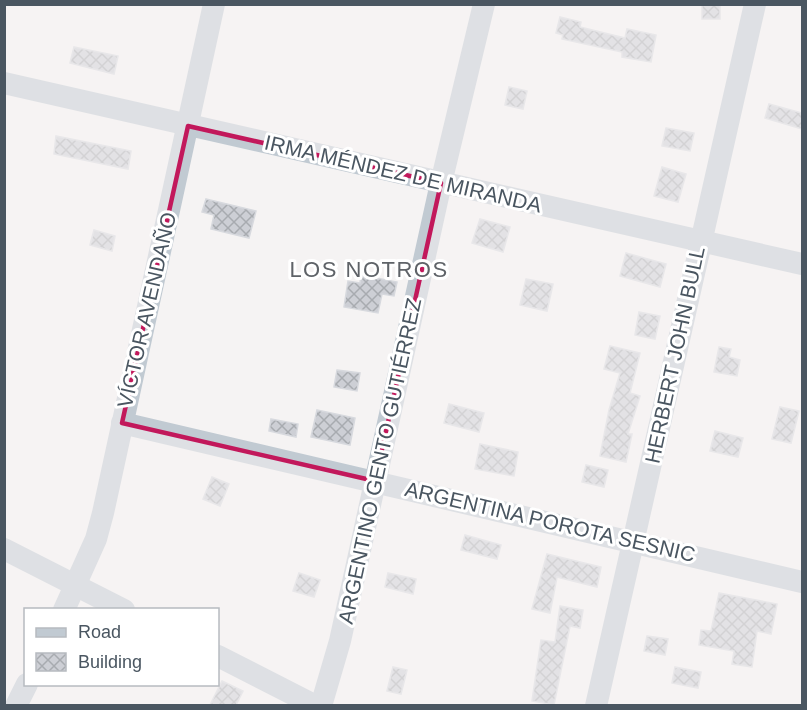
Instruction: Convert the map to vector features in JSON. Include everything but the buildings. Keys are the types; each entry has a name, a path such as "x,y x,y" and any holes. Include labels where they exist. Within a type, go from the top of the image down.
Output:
{"street":[{"name":"VÍCTOR AVENDAÑO","path":"65,608 96,539 214,4"},
{"name":"ARGENTINO GENTO GUTIÉRREZ","path":"318,705 340,641 441,183 484,4"},
{"name":"HERBERT JOHN BULL","path":"596,705 699,242 755,4"},
{"name":"IRMA MÉNDEZ DE MIRANDA","path":"4,83 802,264"},
{"name":"ARGENTINA POROTA SESNIC","path":"122,423 802,582"},
{"path":"4,549 122,608"},
{"path":"219,656 318,705"},
{"path":"16,705 26,686"}],"highlighted area":[{"path":"188,126 441,183 375,481 122,423"}],"district":[{"name":"LOS NOTROS","path":"369,269"}]}
